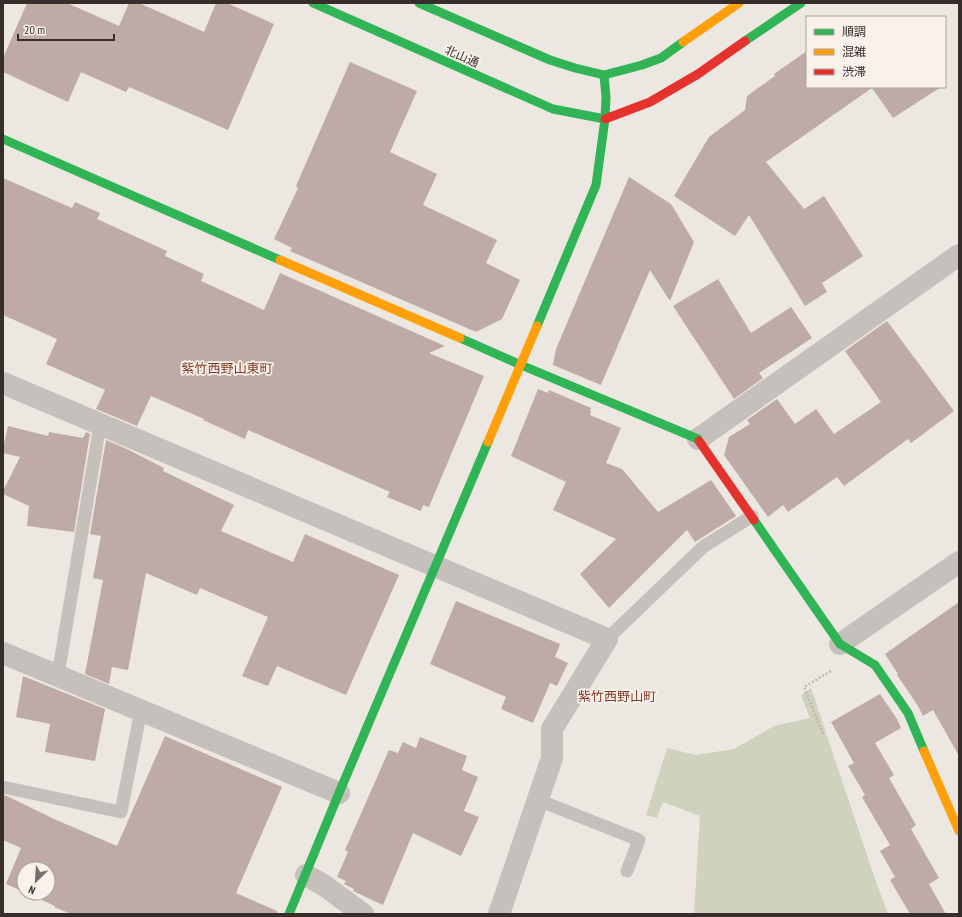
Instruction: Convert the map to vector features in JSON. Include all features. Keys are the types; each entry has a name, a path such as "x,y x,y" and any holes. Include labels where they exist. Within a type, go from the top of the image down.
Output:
{"street":[{"name":"北山通","path":"313,3 553,109 605,119"},
{"path":"419,3 550,60 575,68 604,74 642,65 661,58 739,3"},
{"path":"605,119 650,102 698,74 801,3"},
{"path":"289,914 596,185 605,119 606,97 604,74"},
{"path":"3,139 521,364 698,439 840,644 875,665 908,713 959,831"},
{"path":"698,439 959,255"},
{"path":"3,383 607,639 552,729 552,758 499,914"},
{"path":"840,644 959,562"},
{"path":"3,653 339,793"},
{"path":"306,875 325,886 363,914"}],"lane":[{"path":"58,675 100,424"},
{"path":"607,639 703,547 752,516"},
{"path":"3,787 120,812 141,710"},
{"path":"538,800 639,840 627,871"}],"path":[{"path":"823,734 804,687 838,667"}],"green space":[{"path":"811,688 888,914 694,914 700,816 663,802 657,818 646,815 667,748 696,755 734,749 774,726 810,718 801,695"}],"building":[{"path":"27,3 67,3 119,26 129,3 139,3 204,32 216,3 227,3 274,24 228,130 129,87 126,92 81,72 68,102 3,72 3,58"},
{"path":"806,52 806,88 872,88 766,162 804,209 824,196 863,256 822,283 827,292 805,306 749,215 735,236 674,196 709,137 745,110 747,96 775,76 774,74"},
{"path":"350,62 417,91 390,152 437,174 423,205 497,240 486,263 520,280 502,319 476,332 290,251 292,248 274,239 298,188 296,186"},
{"path":"872,88 939,88 893,118"},
{"path":"629,177 671,204 694,242 670,301 650,270 601,385 553,365 556,349"},
{"path":"3,178 72,208 75,202 100,213 97,219 167,251 165,256 204,274 201,281 264,310 280,273 445,346 429,353 484,376 429,507 423,505 421,511 387,497 390,492 248,430 245,439 151,396 137,426 96,409 105,390 46,364 57,339 3,315"},
{"path":"718,279 751,333 791,307 812,338 759,373 763,378 734,399 673,306"},
{"path":"887,321 954,411 911,443 908,439 844,486 837,477 788,512 783,505 768,517 724,455 729,437 750,424 747,420 777,399 795,424 816,409 834,434 881,402 845,351"},
{"path":"538,389 548,393 549,390 591,408 590,415 621,428 606,463 622,469 658,512 711,480 736,516 695,542 687,530 609,608 580,574 616,539 553,510 566,482 511,456"},
{"path":"8,426 48,436 49,432 83,438 86,432 90,434 74,532 27,526 29,506 3,494 3,491 20,457 3,453"},
{"path":"106,440 164,468 163,471 234,505 221,531 293,562 305,534 399,575 346,695 277,666 268,686 242,676 268,617 200,588 197,595 146,573 128,670 112,667 109,684 85,674 103,580 93,578 101,536 90,534"},
{"path":"456,601 560,644 555,657 568,663 557,686 550,683 533,723 501,709 506,697 430,664"},
{"path":"959,602 959,756 933,710 923,716 885,654"},
{"path":"23,676 105,709 95,761 45,752 50,724 16,717"},
{"path":"880,694 897,719 901,728 875,743 894,775 889,778 916,825 911,829 939,878 929,884 946,914 910,914 890,880 895,877 880,851 890,845 862,797 865,795 848,766 854,763 831,722"},
{"path":"165,736 282,787 236,893 277,911 277,914 71,914 54,907 55,906 44,901 56,901 56,861 16,861 16,888 6,884 21,848 3,840 3,795 117,846"},
{"path":"420,737 467,756 462,770 478,777 464,811 479,817 461,856 413,833 383,905 353,891 354,889 344,884 346,881 337,877 348,852 345,850 389,750 398,753 403,742 416,748"}],"traffic: fast":[{"path":"313,3 553,109 605,119"},
{"path":"419,3 550,60 604,75 642,65 661,58 683,42"},
{"path":"745,41 801,3"},
{"path":"537,326 596,185 605,119 606,97 604,75"},
{"path":"3,139 280,260"},
{"path":"460,338 698,439 699,441"},
{"path":"289,914 488,442"},
{"path":"754,520 840,644 875,665 908,713 924,751"}],"traffic: slow":[{"path":"683,42 739,3"},
{"path":"280,260 460,338"},
{"path":"488,442 537,326"},
{"path":"924,751 959,831"}],"traffic: jam":[{"path":"605,119 650,102 698,74 745,41"},
{"path":"699,441 754,520"}],"district":[{"name":"紫竹西野山東町","path":"227,368"},
{"name":"紫竹西野山町","path":"617,696"}]}
